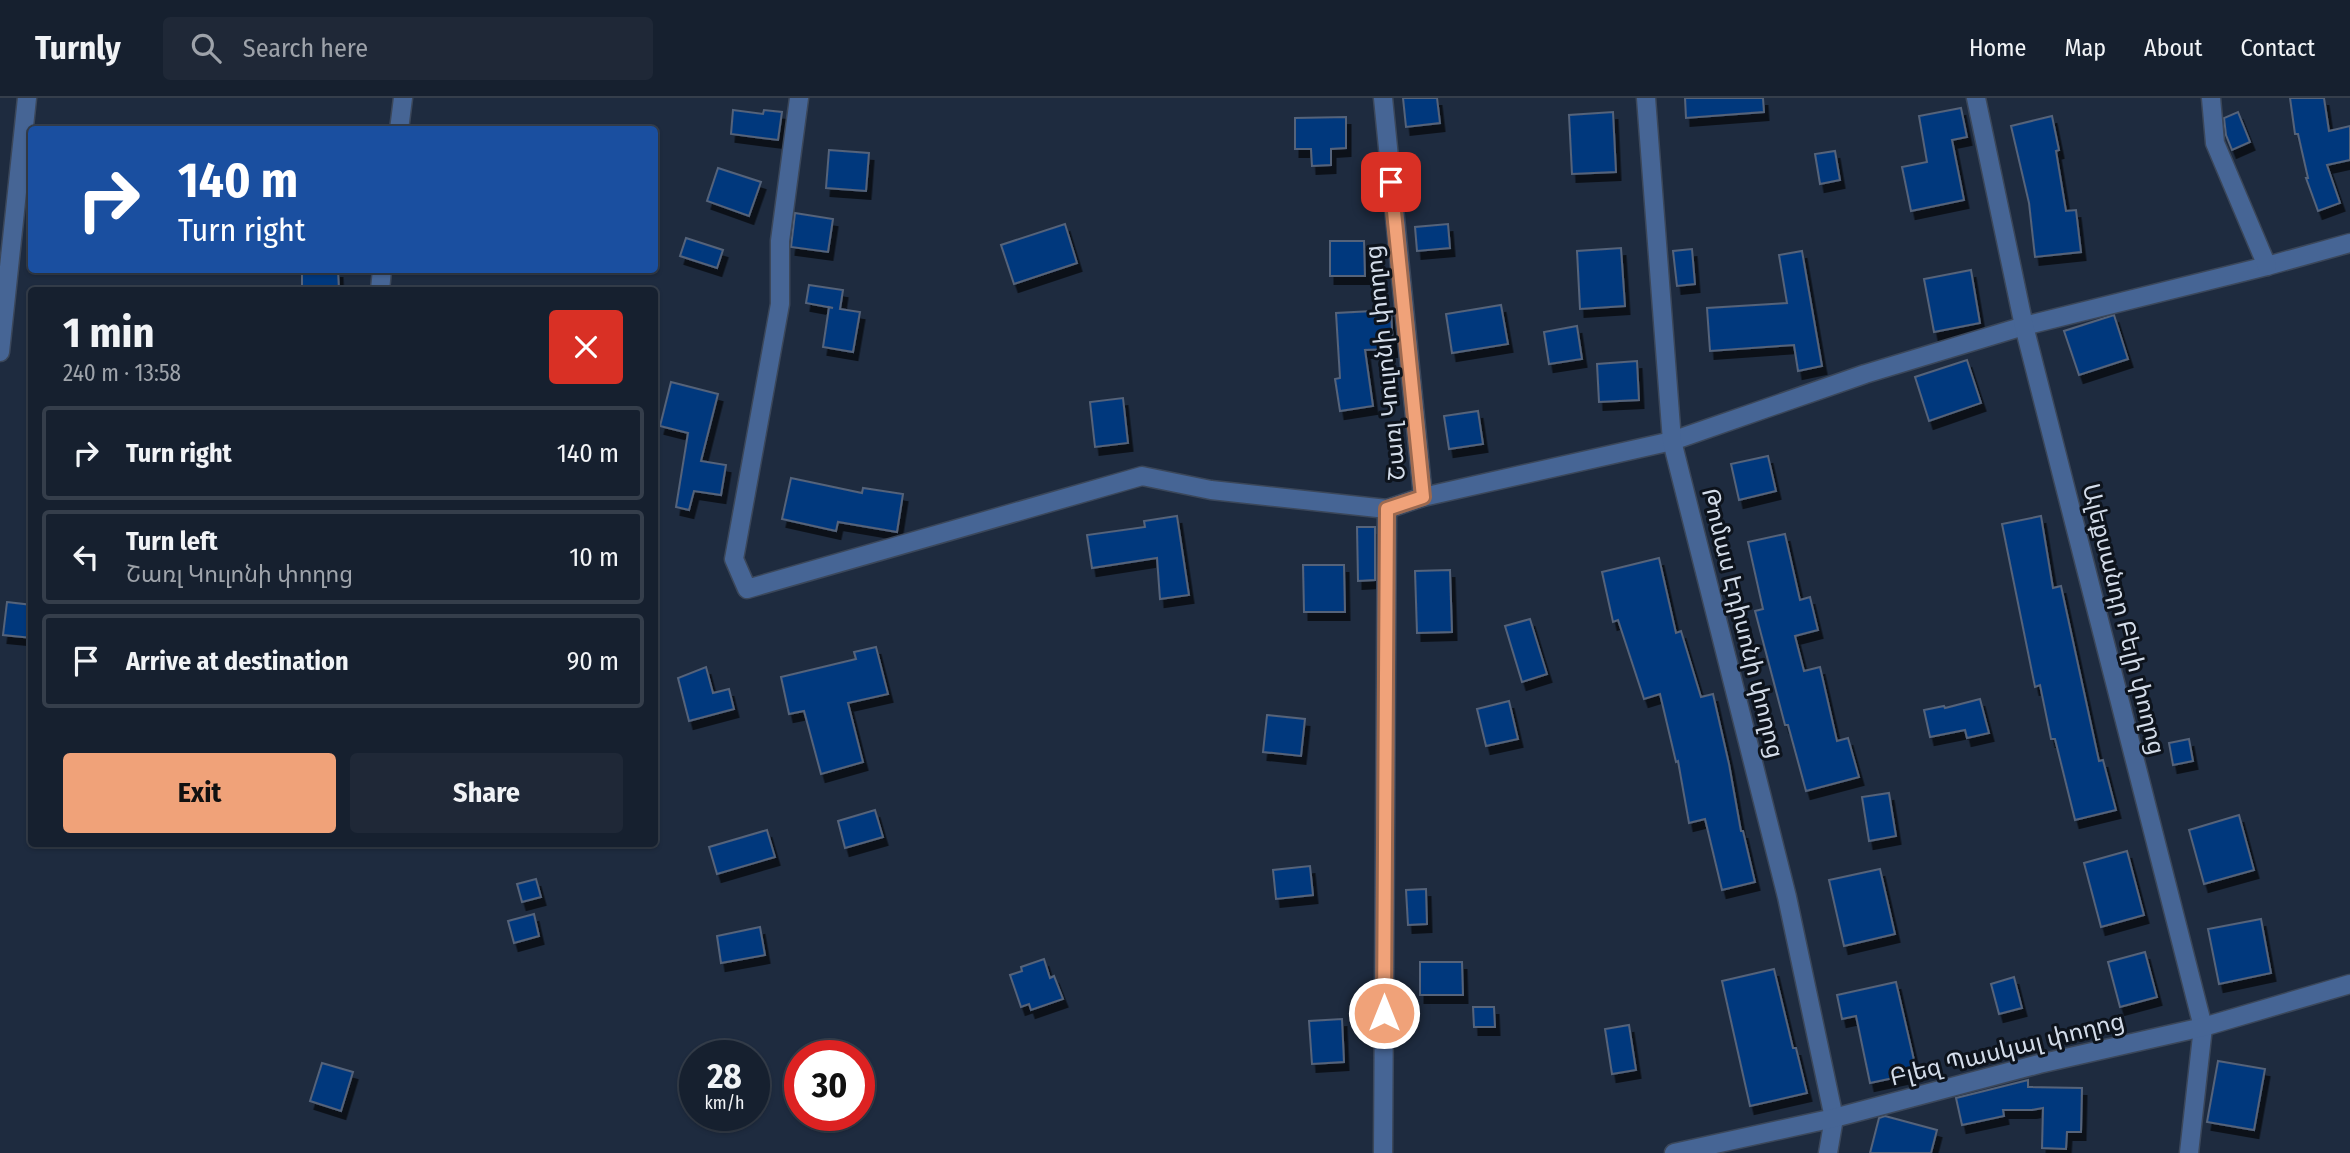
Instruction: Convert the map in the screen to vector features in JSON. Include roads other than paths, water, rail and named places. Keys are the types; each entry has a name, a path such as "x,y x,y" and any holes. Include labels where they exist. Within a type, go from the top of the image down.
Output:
{"street":[{"path":"0,352 27,98"},
{"path":"399,126 402,98"},
{"path":"799,98 780,241 780,304 734,559 747,589 1142,476 1211,490 1387,509 1423,497 1672,441 1865,374 2024,326 2350,243"},
{"name":"Շառլ Կուլոնի փողոց","path":"1383,98 1423,497"},
{"name":"Թոմաս Էդիսոնի փողոց","path":"1646,98 1672,441 1787,897 1834,1118 1828,1153"},
{"name":"Ալեքսանդր Բելի փողոց","path":"1976,98 2024,326 2203,1027 2189,1153"},
{"path":"2211,98 2215,143 2267,266"},
{"path":"1382,1153 1387,509"},
{"name":"Բլեզ Պասկալ փողոց","path":"1674,1153 1834,1118 2039,1064 2203,1027 2350,984"}]}
